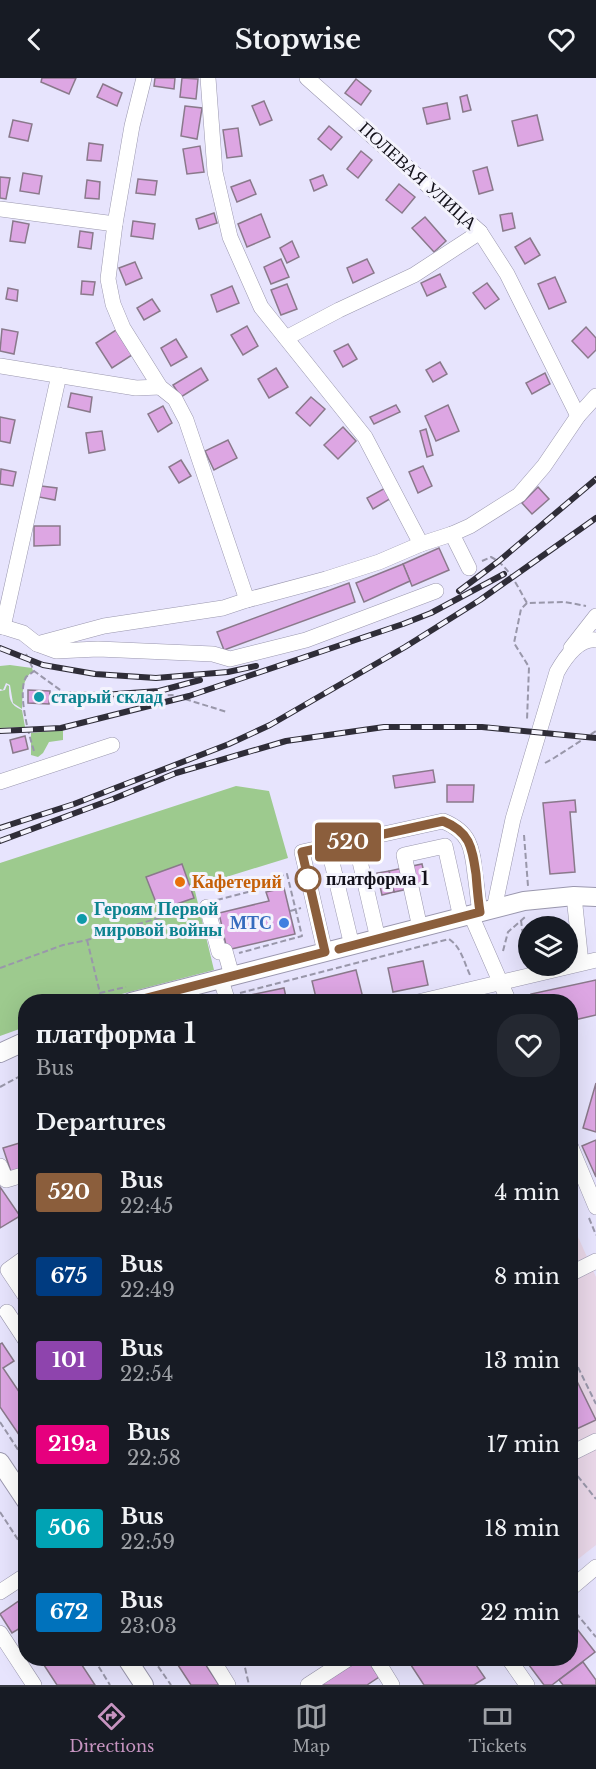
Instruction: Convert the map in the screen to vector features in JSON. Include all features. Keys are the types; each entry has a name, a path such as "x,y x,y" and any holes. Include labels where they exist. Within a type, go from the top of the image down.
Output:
{"main road":[{"path":"186,994 227,988 325,952 524,901 573,896 596,897"},
{"path":"0,1053 18,1045"},
{"path":"0,1464 18,1487"},
{"path":"132,1666 144,1685"}],"street":[{"path":"144,78 132,126 108,279 113,303 123,328 160,387 175,399 186,420 247,600"},
{"path":"208,78 215,172 230,237 261,307 364,437 421,544"},
{"name":"ПОЛЕВАЯ УЛИЦА","path":"307,78 480,232 507,274 578,416"},
{"path":"0,209 115,224"},
{"path":"286,339 339,310 414,276 480,232"},
{"path":"0,366 136,388 160,387"},
{"path":"59,375 2,627 23,633 37,644 56,651 121,650 213,654 230,659 306,639 436,591"},
{"path":"37,644 104,626 223,608 348,573 452,534 470,526 519,495 544,466 578,416 596,396"},
{"path":"452,534 469,568"},
{"path":"476,913 513,819 557,672 592,611"},
{"path":"565,658 577,647 591,639 596,640"},
{"path":"0,782 112,746"},
{"path":"325,952 302,852 443,821 453,825 468,839 473,848 476,913"},
{"path":"355,840 378,939"},
{"path":"328,846 352,945"},
{"path":"420,928 404,855 445,846 476,913 505,994"},
{"path":"453,994 589,962 573,896"},
{"path":"207,904 219,952 225,951 227,956 227,988"},
{"path":"0,1166 6,1180 18,1176"},
{"path":"578,1177 596,1207"},
{"path":"578,1270 596,1262"},
{"path":"18,1263 8,1270 18,1286"},
{"path":"18,1304 3,1314 18,1332"},
{"path":"578,1450 596,1441"},
{"path":"578,1582 596,1567"},
{"path":"0,1592 18,1580"},
{"path":"0,1633 18,1661"},
{"path":"22,1666 34,1685"},
{"path":"216,1666 228,1685"},
{"path":"308,1685 337,1666"},
{"path":"380,1666 392,1685"},
{"path":"514,1666 528,1685"}],"path":[{"path":"469,568 491,556 508,571 527,603"},
{"path":"527,722 529,667 514,643 521,609 527,603 565,602 592,611"},
{"path":"23,633 26,652 34,671 74,700 172,695 227,712"},
{"path":"34,671 27,677 24,688 24,707 34,751"},
{"path":"536,767 555,759 596,731"},
{"path":"521,889 528,888 524,833"},
{"path":"0,968 63,945 256,890 254,882 286,874 302,936 227,956"},
{"path":"503,951 508,932 527,915"},
{"path":"227,988 449,939 460,950 475,989"},
{"path":"87,940 100,993 133,993"},
{"path":"0,1087 18,1077"},
{"path":"578,1367 596,1404"},
{"path":"0,1422 18,1450"},
{"path":"578,1476 596,1499"},
{"path":"0,1512 18,1540"},
{"path":"578,1616 596,1637"},
{"path":"98,1666 110,1685"},
{"path":"158,1666 171,1685"},
{"path":"245,1666 249,1685"}],"shaded area":[{"path":"578,1237 596,1277 596,1545 578,1559"}],"green space":[{"path":"0,666 32,668 33,671 26,679 22,709 13,703 10,685 6,683 3,690 0,689"},
{"path":"7,685 11,701 22,710 25,727 0,728 0,691 5,690"},
{"path":"63,730 63,740 49,742 38,757 31,755 31,733"},
{"path":"236,786 269,791 288,858 194,887 214,970 122,994 18,994 18,1030 0,1036 0,863"}],"building":[{"path":"42,78 76,78 69,94 41,82"},
{"path":"155,78 175,78 174,89 154,86"},
{"path":"182,78 198,79 196,99 180,97"},
{"path":"356,79 371,91 361,105 345,93"},
{"path":"103,84 122,93 117,106 97,97"},
{"path":"467,95 471,110 463,112 460,97"},
{"path":"264,101 272,120 260,125 252,106"},
{"path":"447,103 450,119 427,124 423,108"},
{"path":"185,106 202,108 197,139 181,136"},
{"path":"537,115 543,140 518,146 512,121"},
{"path":"13,120 32,124 28,141 9,137"},
{"path":"329,126 342,137 331,150 318,139"},
{"path":"238,128 242,156 227,158 223,130"},
{"path":"89,143 103,145 101,161 87,160"},
{"path":"200,146 204,172 187,174 183,149"},
{"path":"361,151 372,160 358,178 347,169"},
{"path":"487,167 493,190 479,194 473,171"},
{"path":"23,173 42,176 39,194 20,191"},
{"path":"323,175 327,185 314,191 310,180"},
{"path":"0,177 10,178 6,199 0,198"},
{"path":"138,179 157,181 155,195 136,193"},
{"path":"87,180 100,182 99,199 85,198"},
{"path":"250,180 256,194 237,202 231,187"},
{"path":"399,184 415,197 402,213 386,200"},
{"path":"214,213 217,223 199,229 196,219"},
{"path":"512,213 515,228 503,231 500,215"},
{"path":"261,214 270,237 247,247 238,224"},
{"path":"425,217 446,241 434,252 412,228"},
{"path":"13,221 29,224 25,243 10,241"},
{"path":"133,221 155,224 153,239 131,236"},
{"path":"80,231 93,233 91,249 78,247"},
{"path":"530,238 540,255 525,264 515,247"},
{"path":"292,241 299,257 287,263 280,248"},
{"path":"281,259 289,277 271,284 264,267"},
{"path":"367,259 374,273 353,283 347,268"},
{"path":"135,262 142,278 126,285 119,268"},
{"path":"440,274 446,287 427,296 421,283"},
{"path":"555,277 566,302 549,309 538,284"},
{"path":"82,281 95,282 93,295 81,294"},
{"path":"487,283 499,299 485,309 473,293"},
{"path":"287,284 297,309 281,315 271,290"},
{"path":"232,286 239,303 217,312 211,295"},
{"path":"8,288 18,290 17,301 6,299"},
{"path":"152,299 160,311 144,320 137,308"},
{"path":"247,326 258,346 243,355 231,335"},
{"path":"586,327 596,338 596,350 588,358 572,341"},
{"path":"2,329 18,332 14,354 0,351"},
{"path":"116,330 132,355 112,368 96,343"},
{"path":"176,339 187,357 171,366 161,348"},
{"path":"348,344 357,359 343,367 334,351"},
{"path":"440,362 447,374 433,382 426,370"},
{"path":"201,368 208,380 181,397 173,385"},
{"path":"276,368 288,387 269,398 258,379"},
{"path":"545,373 550,384 532,394 526,383"},
{"path":"71,393 92,397 90,412 68,407"},
{"path":"311,397 325,409 310,426 296,413"},
{"path":"396,405 400,412 374,424 370,417"},
{"path":"448,405 459,431 436,441 425,416"},
{"path":"163,406 172,423 158,432 148,414"},
{"path":"0,417 15,420 10,443 0,441"},
{"path":"343,427 356,441 338,459 324,445"},
{"path":"426,429 433,455 427,457 420,431"},
{"path":"102,431 105,450 89,453 86,433"},
{"path":"228,440 237,458 214,470 205,451"},
{"path":"181,460 191,476 179,483 169,467"},
{"path":"423,466 432,486 418,493 409,472"},
{"path":"1,469 16,472 13,486 0,484"},
{"path":"41,486 57,488 55,500 39,497"},
{"path":"387,487 393,497 373,509 367,498"},
{"path":"538,487 549,499 532,514 522,503"},
{"path":"34,526 60,526 60,545 34,546"},
{"path":"439,548 449,570 412,586 403,564"},
{"path":"403,564 410,581 364,602 356,583"},
{"path":"349,583 355,602 224,650 217,632"},
{"name":"старый склад","path":"28,690 50,691 49,704 28,703"},
{"path":"25,736 28,749 13,753 10,740"},
{"path":"433,770 435,782 395,788 393,776"},
{"path":"447,785 474,785 473,802 447,802"},
{"path":"575,800 576,812 570,812 575,872 550,874 543,803"},
{"path":"182,864 194,898 159,910 146,877"},
{"path":"422,864 427,885 394,892 389,871"},
{"path":"389,871 394,892 382,895 377,873"},
{"path":"284,888 295,934 227,950 219,913 269,901 266,892"},
{"path":"423,961 428,985 393,992 388,968"},
{"path":"356,970 362,994 315,994 312,981"},
{"path":"596,980 596,1015 578,1019 578,994 531,994"},
{"path":"284,988 285,994 255,994"},
{"path":"596,1083 596,1132 583,1128"},
{"path":"596,1140 596,1177 582,1146"},
{"path":"18,1143 18,1170 11,1172 3,1148"},
{"path":"0,1187 18,1213 18,1217 0,1228"},
{"path":"2,1343 14,1361 3,1368 18,1390 18,1433 0,1407 0,1344"},
{"path":"578,1383 596,1420 578,1428"},
{"path":"18,1602 18,1629 12,1633 0,1614"},
{"path":"578,1630 595,1652 578,1665"},
{"path":"583,1662 596,1680 596,1685 563,1685 559,1680"},
{"path":"45,1666 83,1666 95,1685 57,1685"},
{"path":"179,1666 207,1666 219,1685 191,1685"},
{"path":"350,1666 372,1666 379,1677 367,1685 320,1685"},
{"path":"412,1666 477,1666 485,1678 474,1685 424,1685"},
{"path":"530,1666 577,1666 552,1685 544,1685"}],"railway":[{"path":"459,591 499,561 596,479"},
{"path":"0,828 74,804 229,744 270,725 405,647 480,600 596,518"},
{"path":"0,731 61,728 189,696 403,624 431,613 504,574"},
{"path":"0,648 43,665 95,674 156,678 228,672 256,666"},
{"path":"70,694 102,695 159,691 200,680"},
{"path":"0,841 176,773 286,741 384,727 482,727 596,738"}],"bus line":[{"name":"520","path":"164,994 325,952 302,852 443,821 461,831 473,848 480,912 339,949"}],"place":[{"name":"старый склад","path":"39,697"},
{"name":"платформа 1","path":"308,879"},
{"name":"Кафетерий","path":"180,882"},
{"name":"Героям Первой мировой войны","path":"82,919"},
{"name":"МТС","path":"284,923"}]}
